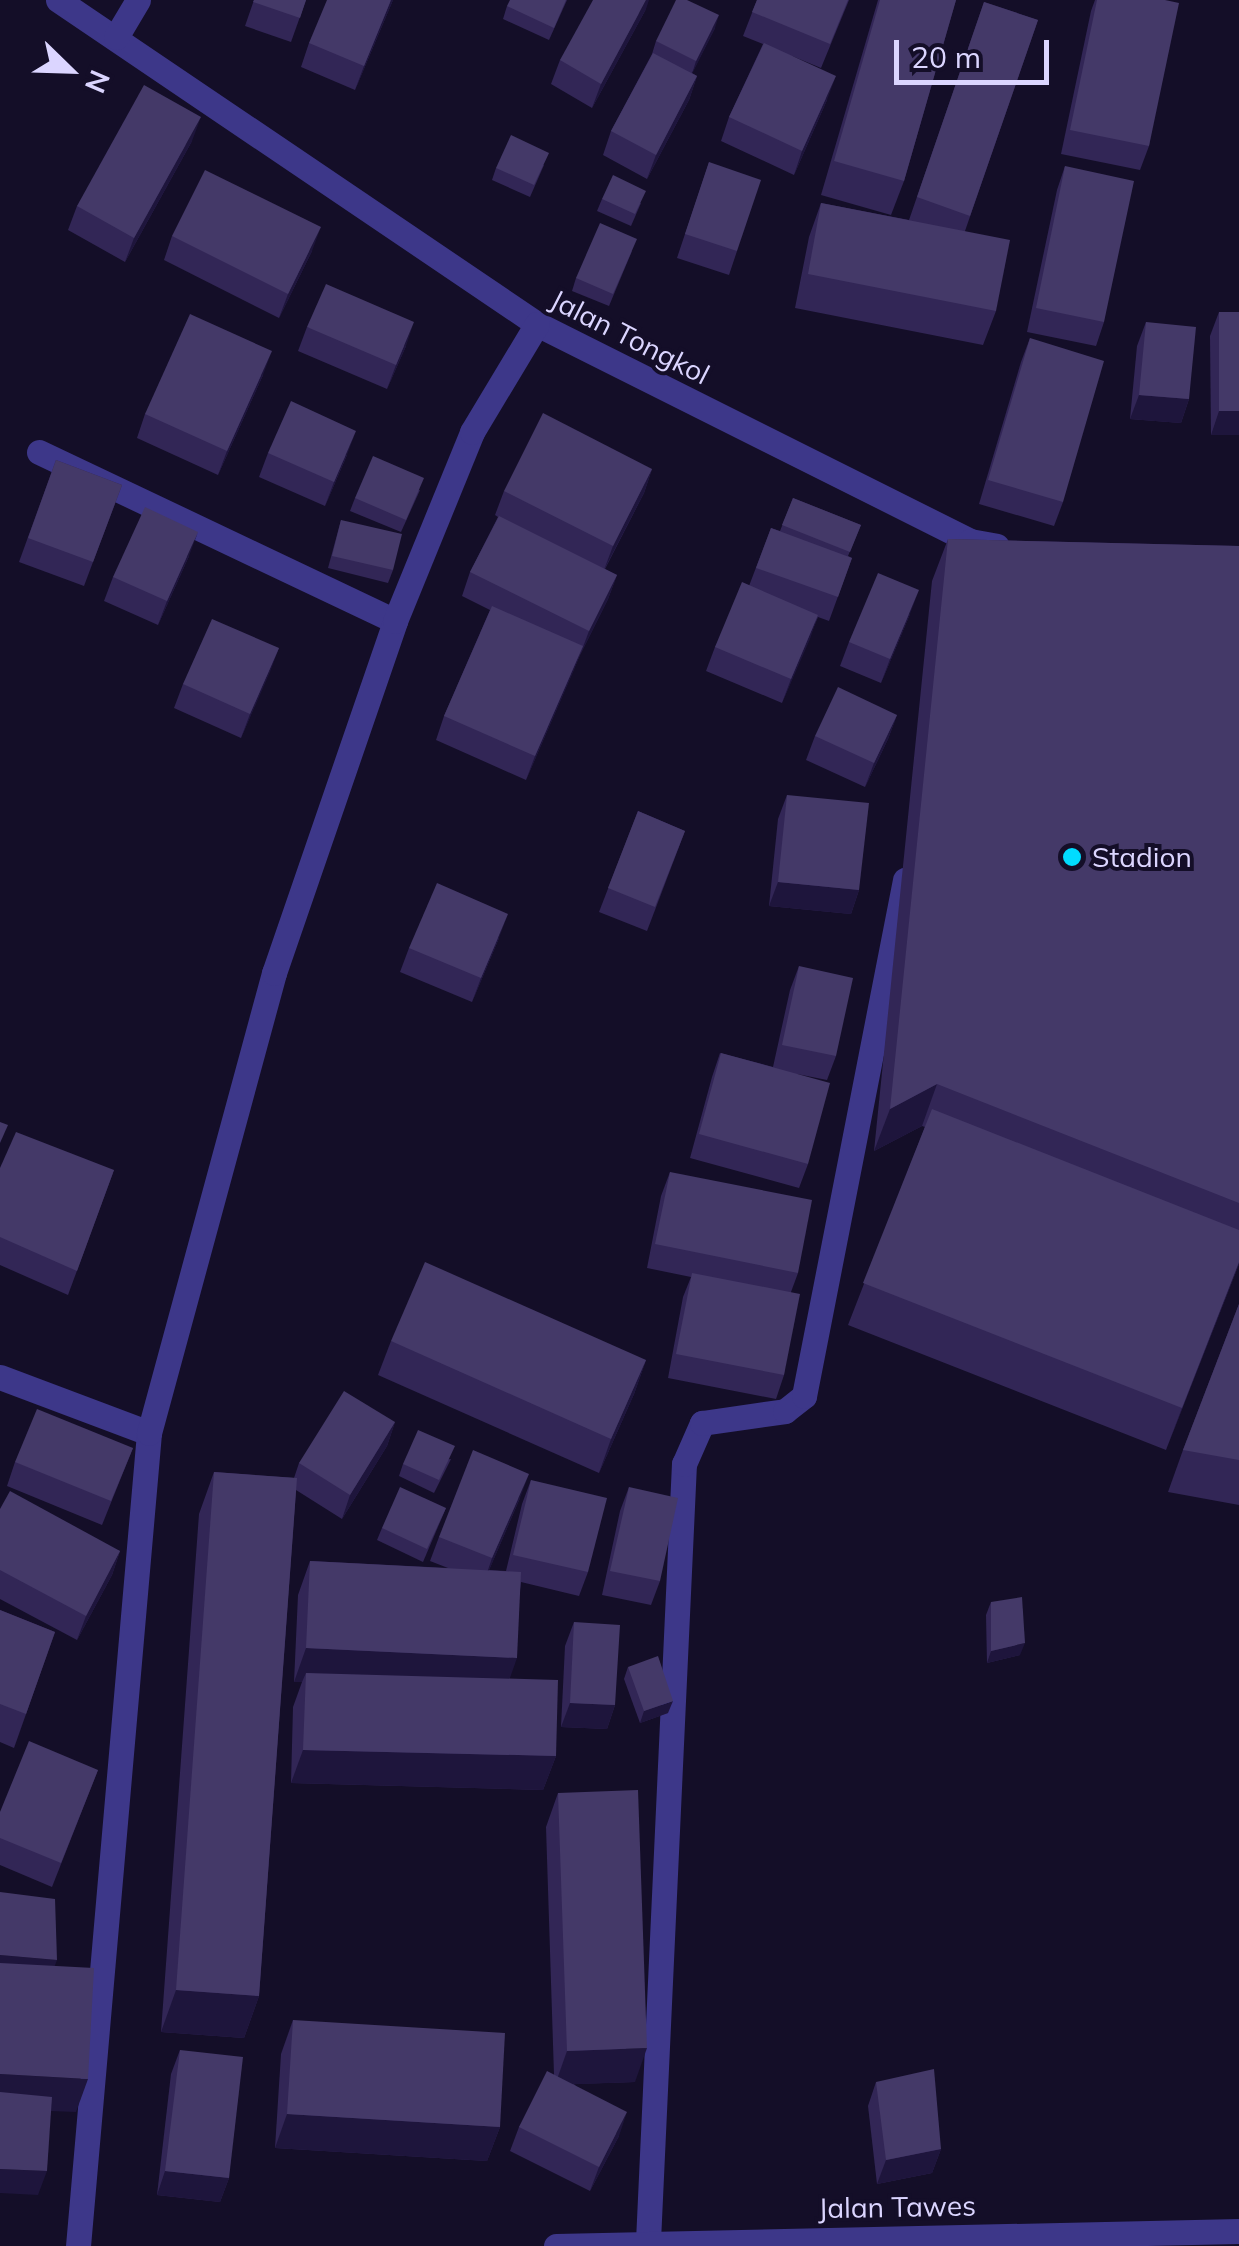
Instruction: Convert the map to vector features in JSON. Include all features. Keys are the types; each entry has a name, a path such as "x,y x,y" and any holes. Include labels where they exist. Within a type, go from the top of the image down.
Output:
{"street":[{"name":"Jalan Tongkol","path":"58,0 537,324 968,551 1026,550"},
{"path":"116,36 138,0"},
{"path":"78,2246 149,1433 274,973 394,621 472,432 537,324"},
{"path":"39,452 394,621"},
{"path":"648,2241 684,1464 702,1423 785,1411 804,1396 910,849"},
{"path":"0,1377 149,1433"},
{"name":"Jalan Tawes","path":"556,2246 1239,2231"}],"building":[{"path":"254,0 306,0 300,18"},
{"path":"327,0 391,0 364,66 309,43"},
{"path":"510,0 566,0 554,28 507,6"},
{"path":"593,0 646,0 601,84 560,60"},
{"path":"676,0 687,0 719,15 696,61 656,41"},
{"path":"757,0 848,0 830,44 752,12"},
{"path":"880,0 956,0 904,181 834,161"},
{"path":"1097,0 1179,3 1149,146 1070,130"},
{"path":"984,2 1038,20 970,216 917,197"},
{"path":"764,43 836,76 802,151 729,117"},
{"path":"653,53 697,76 656,155 611,131"},
{"path":"144,85 201,117 134,238 77,206"},
{"path":"511,135 549,153 534,185 496,168"},
{"path":"709,162 761,180 737,251 685,234"},
{"path":"1065,166 1134,181 1104,322 1036,308"},
{"path":"205,170 321,227 288,294 172,236"},
{"path":"613,175 646,191 635,214 602,199"},
{"path":"821,203 1010,240 996,311 808,274"},
{"path":"600,223 637,239 613,294 576,278"},
{"path":"326,284 414,322 396,365 307,327"},
{"path":"1219,312 1239,312 1239,411 1219,411"},
{"path":"190,314 272,351 227,451 145,414"},
{"path":"1146,322 1196,327 1189,399 1139,395"},
{"path":"1030,338 1104,361 1063,502 988,480"},
{"path":"291,401 356,431 334,482 268,453"},
{"path":"543,413 652,469 613,546 504,491"},
{"path":"373,456 424,478 406,520 355,498"},
{"path":"56,460 122,485 93,562 28,538"},
{"path":"793,498 861,525 850,552 782,525"},
{"path":"145,507 198,532 167,601 113,577"},
{"path":"499,516 617,575 589,631 470,572"},
{"path":"341,520 402,534 393,570 332,556"},
{"path":"771,528 852,558 838,597 756,568"},
{"name":"Stadion","path":"948,539 1239,546 1239,1203 937,1084 890,1109"},
{"path":"878,573 919,590 890,659 849,642"},
{"path":"742,582 818,615 791,679 715,647"},
{"path":"492,606 583,646 535,756 444,716"},
{"path":"212,619 279,648 250,714 183,684"},
{"path":"838,687 897,715 874,763 815,736"},
{"path":"787,795 869,803 859,890 778,882"},
{"path":"638,811 685,831 655,907 608,888"},
{"path":"437,883 508,914 481,978 409,948"},
{"path":"799,966 853,978 836,1056 782,1045"},
{"path":"721,1053 830,1083 808,1164 699,1134"},
{"path":"932,1109 1239,1230 1239,1262 1182,1408 863,1283"},
{"path":"0,1122 8,1125 0,1143"},
{"path":"16,1132 114,1170 77,1271 0,1237 0,1168"},
{"path":"670,1172 812,1200 798,1273 655,1244"},
{"path":"425,1262 646,1360 611,1439 391,1341"},
{"path":"692,1273 800,1294 784,1375 676,1354"},
{"path":"1239,1304 1239,1460 1183,1450"},
{"path":"344,1391 395,1422 350,1495 299,1463"},
{"path":"37,1409 133,1448 111,1501 15,1462"},
{"path":"418,1430 455,1446 439,1480 403,1464"},
{"path":"473,1450 529,1474 492,1558 439,1537"},
{"path":"214,1472 297,1478 259,1996 176,1990"},
{"path":"531,1480 607,1498 588,1572 513,1555"},
{"path":"400,1487 446,1508 427,1549 382,1528"},
{"path":"629,1487 678,1498 660,1581 610,1571"},
{"path":"10,1491 120,1551 86,1616 0,1570 0,1509"},
{"path":"310,1561 521,1572 517,1658 306,1648"},
{"path":"1022,1597 1025,1643 991,1651 991,1602"},
{"path":"0,1610 55,1632 26,1714 0,1704"},
{"path":"574,1622 620,1625 615,1705 570,1703"},
{"path":"658,1656 673,1701 644,1711 628,1667"},
{"path":"306,1673 558,1680 556,1756 303,1750"},
{"path":"29,1741 98,1770 61,1863 0,1838 0,1812"},
{"path":"638,1790 647,2048 567,2051 558,1793"},
{"path":"0,1892 55,1899 57,1960 0,1955"},
{"path":"0,1963 94,1968 88,2079 0,2074"},
{"path":"293,2020 505,2033 500,2127 287,2114"},
{"path":"180,2050 243,2057 229,2178 165,2171"},
{"path":"934,2069 941,2149 886,2160 876,2082"},
{"path":"547,2071 627,2112 599,2167 519,2127"},
{"path":"0,2092 52,2097 47,2171 0,2169"}],"place":[{"name":"Stadion","path":"1072,857"}]}
